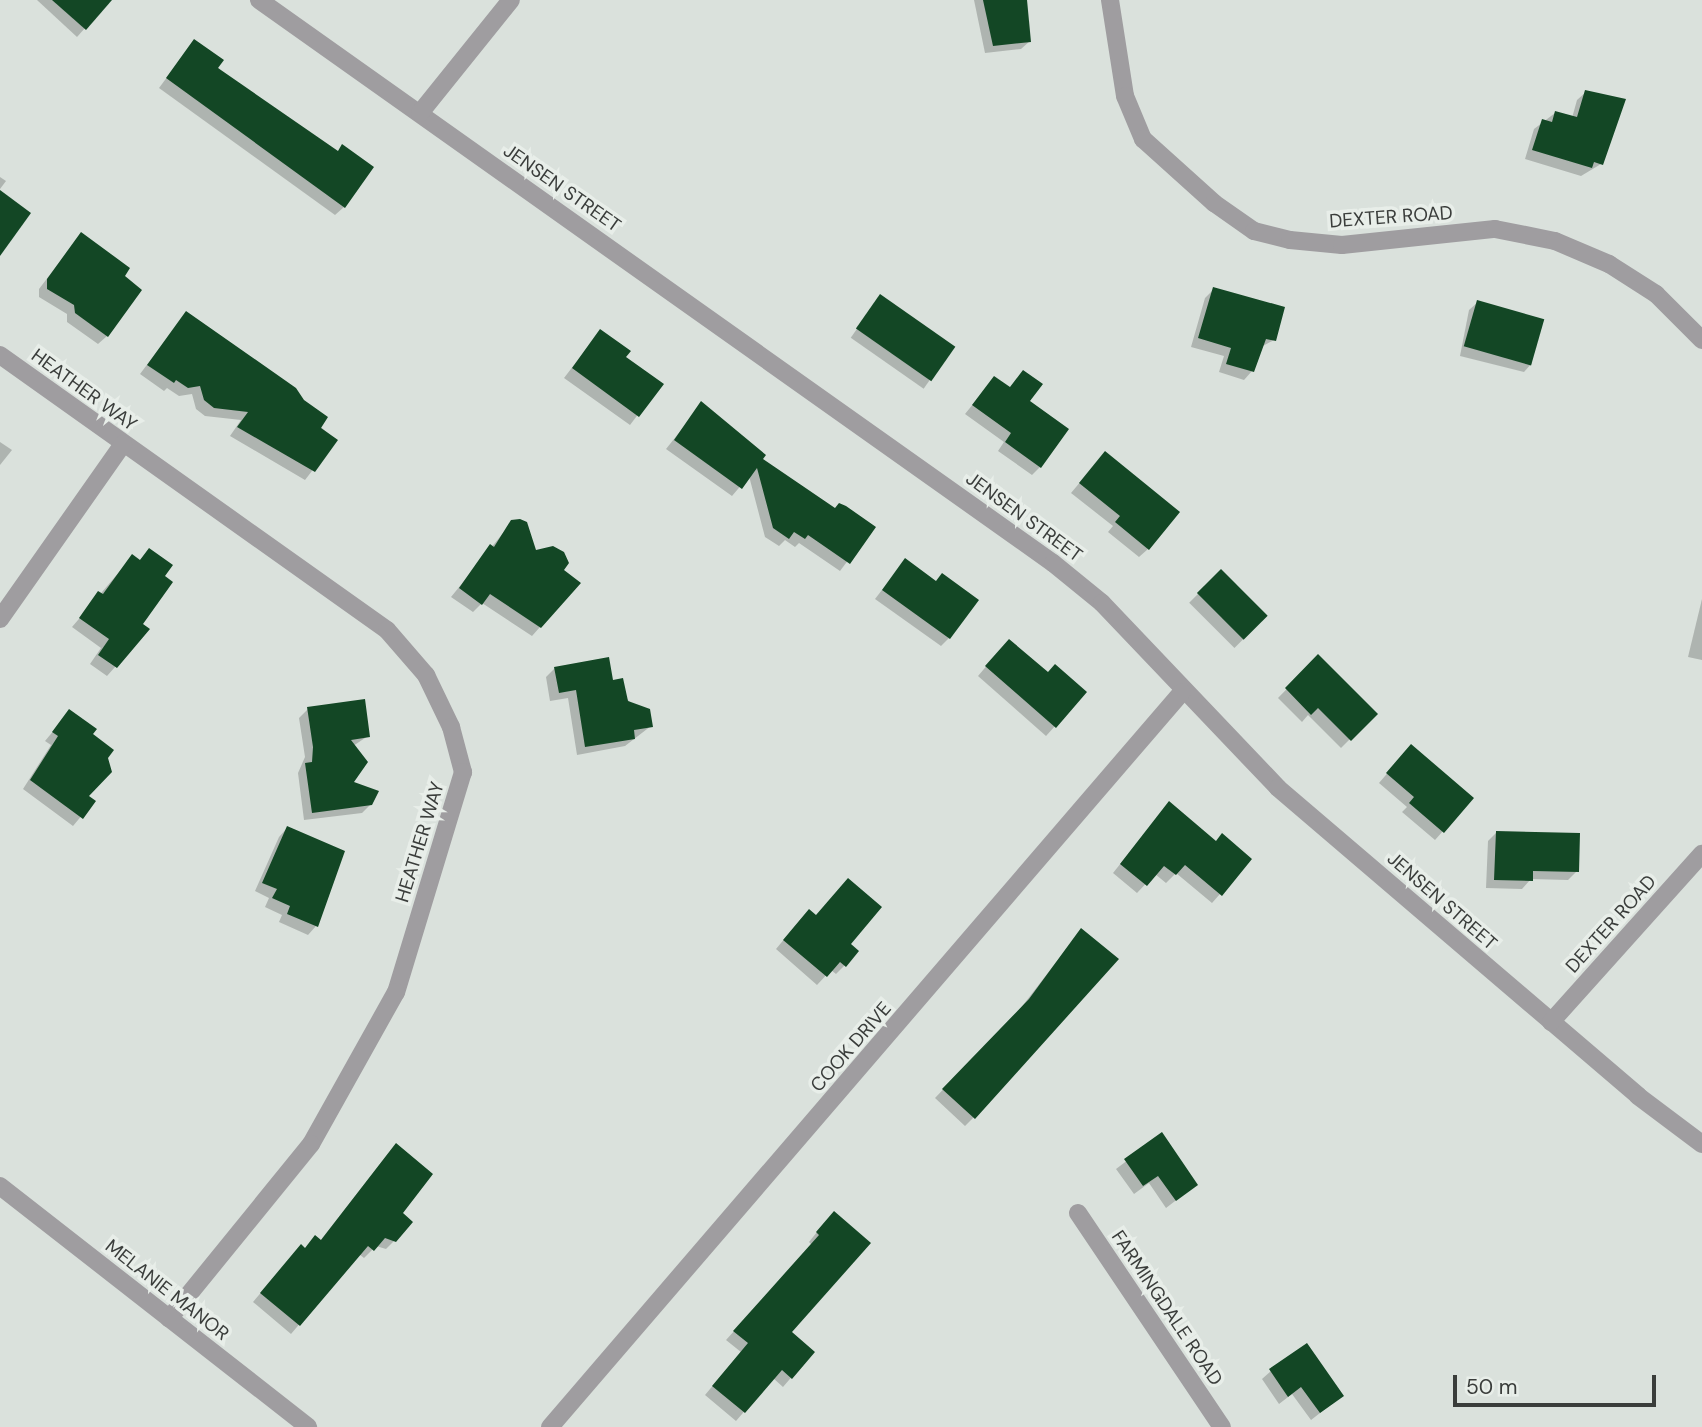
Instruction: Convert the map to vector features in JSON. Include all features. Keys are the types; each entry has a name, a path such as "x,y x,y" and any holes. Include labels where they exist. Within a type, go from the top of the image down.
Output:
{"street":[{"name":"JENSEN STREET","path":"260,0 1053,563 1102,603 1182,692 1278,788 1551,1022 1702,1144"},
{"path":"419,113 511,0"},
{"name":"DEXTER ROAD","path":"1110,0 1125,96 1143,139 1214,202 1254,231 1290,240 1342,245 1494,229 1555,241 1609,264 1657,294 1702,340"},
{"name":"HEATHER WAY","path":"0,355 387,630 426,675 451,727 463,772 396,992 310,1144 169,1319"},
{"path":"0,619 123,444"},
{"name":"COOK DRIVE","path":"550,1427 1182,692"},
{"name":"DEXTER ROAD","path":"1551,1022 1702,854"},
{"name":"MELANIE MANOR","path":"0,1186 308,1427"},
{"name":"FARMINGDALE ROAD","path":"1078,1213 1222,1427"}],"building":[{"path":"52,0 112,0 86,30"},
{"path":"983,0 1027,0 1031,42 993,46"},
{"path":"194,39 224,60 218,68 338,151 342,144 374,167 345,208 166,78"},
{"path":"1585,90 1626,99 1603,165 1594,162 1592,168 1532,150 1542,119 1552,122 1555,111 1577,117"},
{"path":"0,190 31,213 0,256"},
{"path":"81,232 130,268 125,276 142,290 108,337 75,313 74,305 47,289 47,279"},
{"path":"1213,287 1285,307 1276,341 1266,339 1254,372 1226,364 1231,348 1198,338"},
{"path":"880,294 955,347 931,381 856,328"},
{"path":"1477,300 1544,319 1531,365 1464,346"},
{"path":"186,311 296,388 304,400 328,417 321,428 338,440 315,472 237,427 248,412 214,408 204,400 200,386 188,388 176,380 174,383 147,365"},
{"path":"600,329 631,351 626,357 664,384 639,417 572,368"},
{"path":"1023,370 1043,384 1030,401 1069,429 1041,468 1005,442 1011,433 972,405 994,376 1010,387"},
{"path":"701,401 766,455 763,459 835,508 839,503 846,506 876,527 850,564 808,535 805,539 794,532 789,539 773,528 757,468 742,489 674,440"},
{"path":"1105,451 1180,512 1149,550 1115,522 1120,516 1079,483"},
{"path":"520,519 527,522 536,550 553,546 564,552 569,563 564,570 581,583 541,628 490,594 482,605 459,588 490,544 494,547 511,520"},
{"path":"149,548 173,565 165,576 173,582 143,624 150,629 117,668 98,655 109,639 79,618 98,591 103,594 132,554 140,560"},
{"path":"905,558 936,581 942,573 979,600 950,639 882,590"},
{"path":"1221,569 1268,616 1244,640 1197,593"},
{"path":"1009,639 1048,672 1055,664 1087,692 1056,728 985,666"},
{"path":"1318,654 1378,714 1351,741 1318,708 1311,715 1285,688"},
{"path":"609,657 613,680 623,678 628,701 650,709 653,727 634,730 635,739 585,747 576,690 559,693 554,667"},
{"path":"365,699 370,737 351,740 368,762 354,782 379,791 372,805 312,813 305,763 312,762 313,747 307,707"},
{"path":"69,709 97,729 93,734 114,750 108,758 112,772 89,796 96,801 83,819 30,780 58,736 52,732"},
{"path":"1411,744 1474,798 1444,833 1409,803 1414,797 1386,773"},
{"path":"1169,801 1216,841 1222,833 1252,859 1222,896 1185,865 1176,875 1164,866 1147,886 1120,864"},
{"path":"287,826 345,851 318,927 287,914 290,906 272,898 277,889 262,883"},
{"path":"1496,831 1580,833 1579,872 1533,871 1533,881 1494,880"},
{"path":"848,878 882,907 851,944 859,951 846,967 840,962 827,977 783,940 809,909 816,915"},
{"path":"1081,928 1119,959 975,1119 942,1089 1029,999"},
{"path":"1162,1132 1198,1185 1176,1201 1158,1176 1143,1186 1124,1159"},
{"path":"396,1143 433,1174 403,1213 413,1222 396,1242 385,1238 374,1251 368,1246 300,1326 260,1293 301,1244 305,1248 315,1235 321,1240"},
{"path":"834,1211 871,1243 792,1332 815,1352 792,1379 782,1370 745,1413 712,1386 748,1343 733,1331 819,1235 816,1232"},
{"path":"1307,1343 1344,1396 1320,1413 1301,1387 1288,1397 1269,1369"}]}
